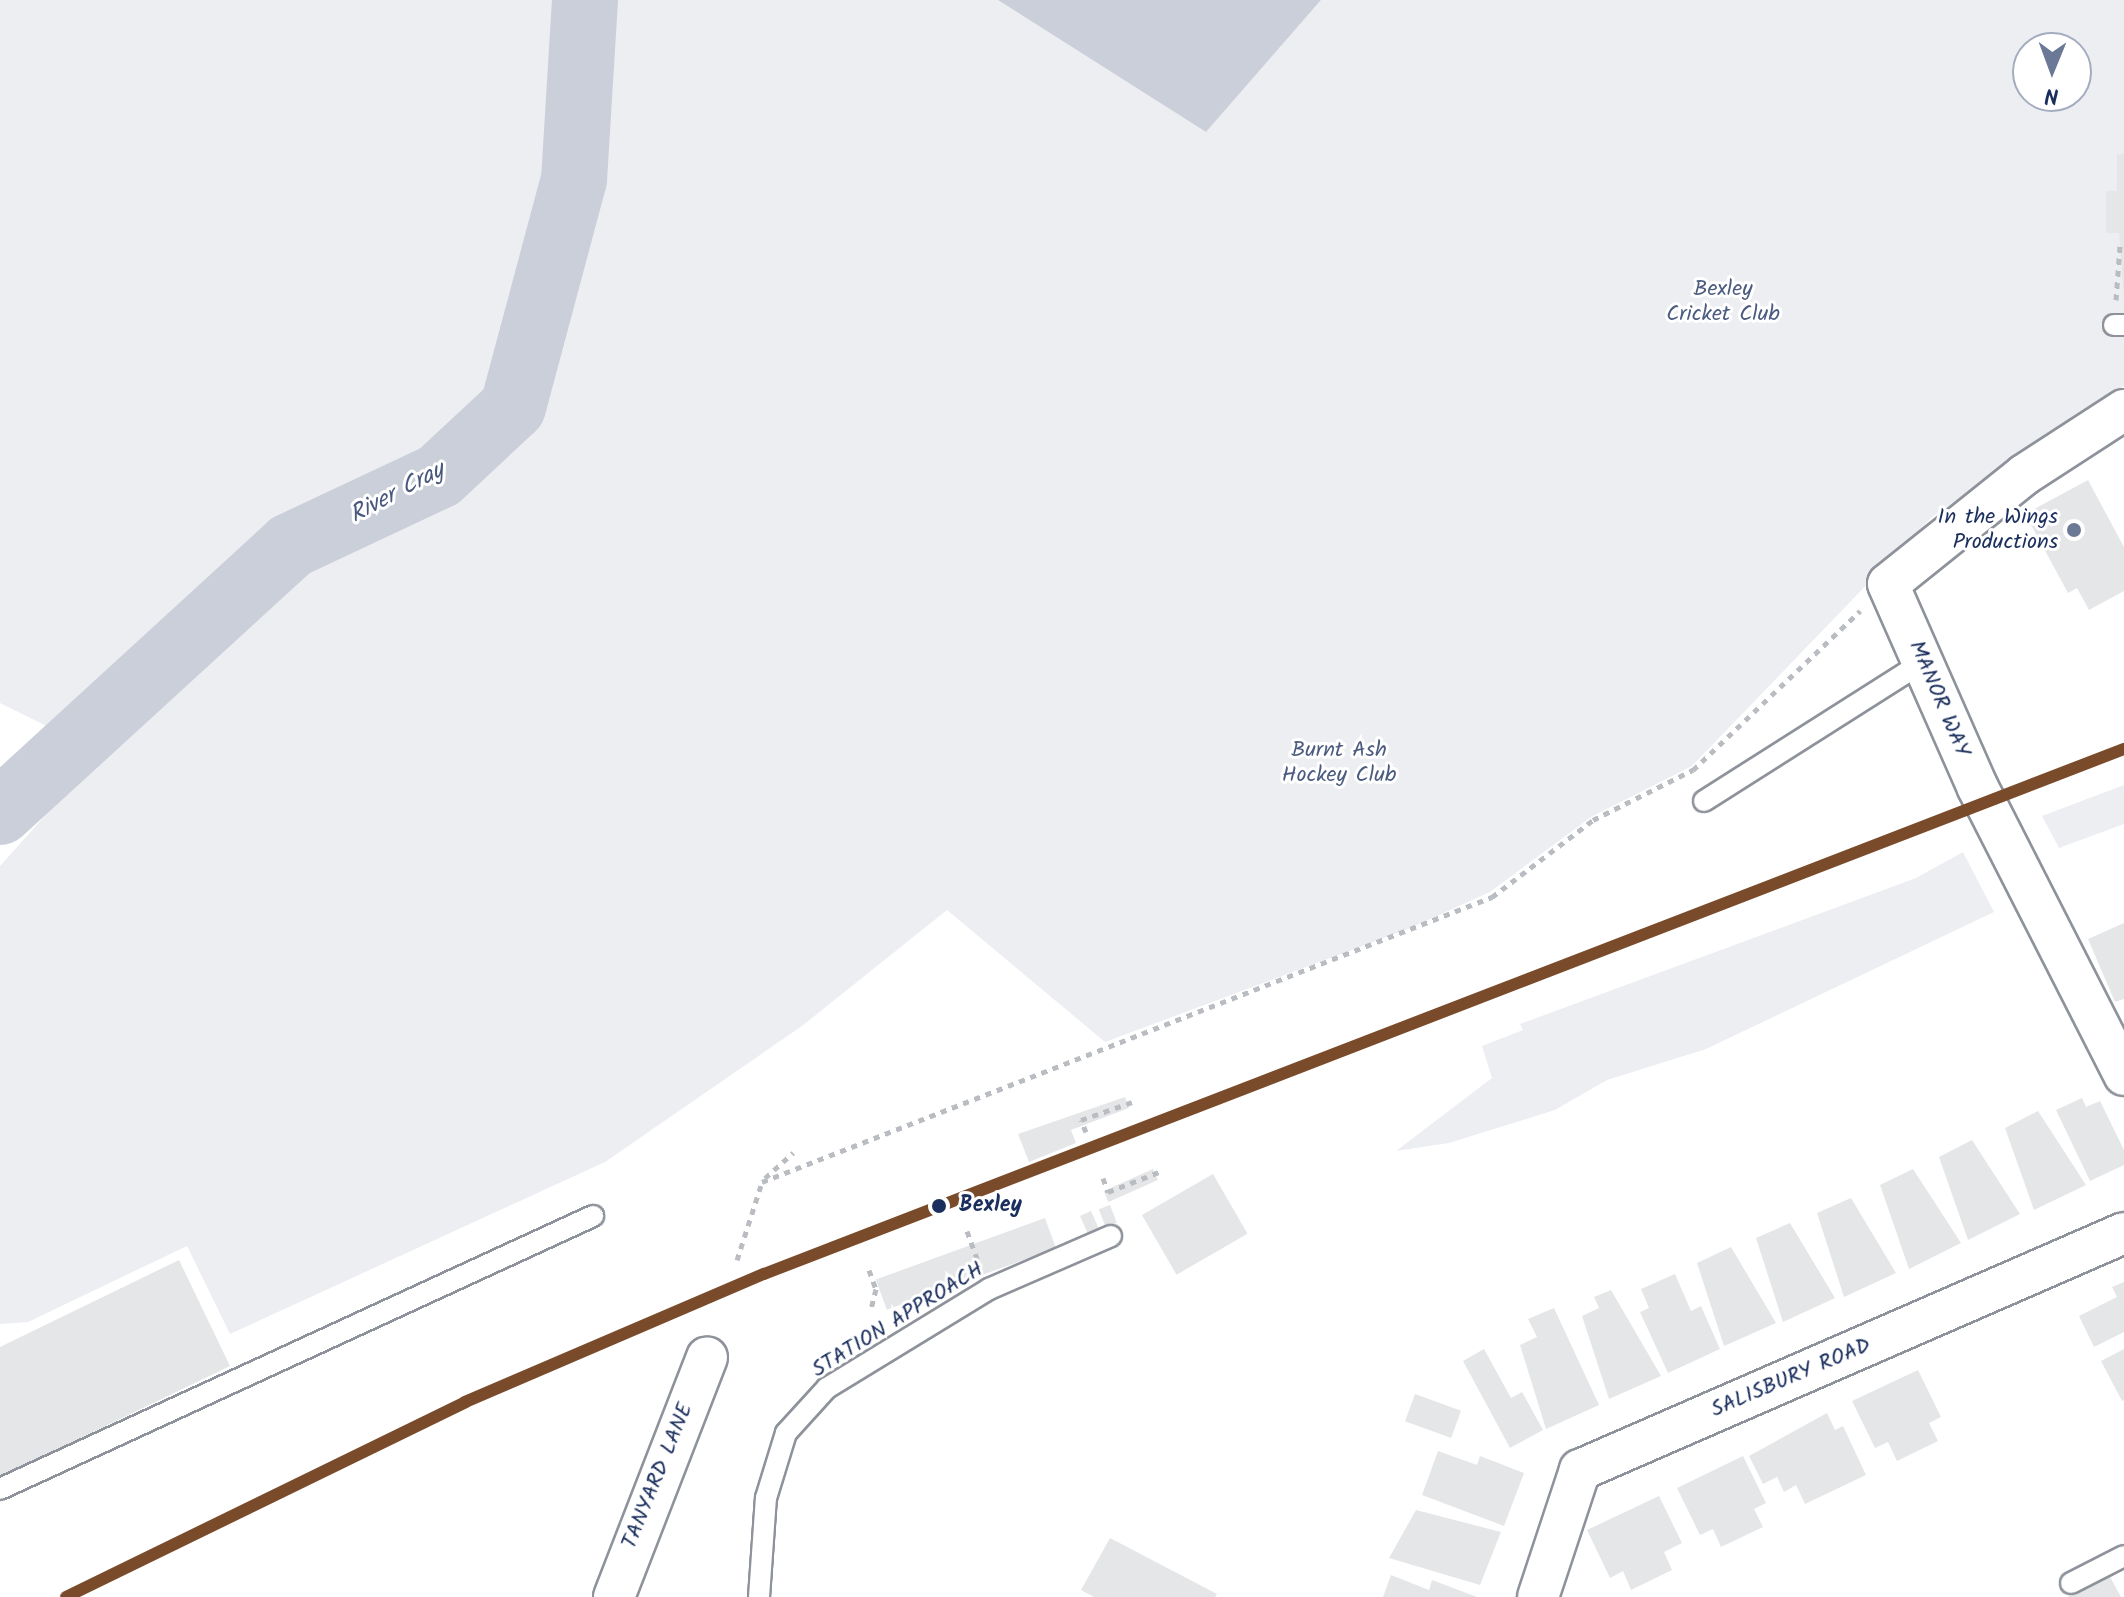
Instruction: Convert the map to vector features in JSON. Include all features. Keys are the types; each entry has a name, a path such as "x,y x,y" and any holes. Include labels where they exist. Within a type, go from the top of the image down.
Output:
{"street":[{"path":"1888,584 2024,475 2124,410"},
{"name":"MANOR WAY","path":"1888,584 1984,802 2124,1075"},
{"name":"SALISBURY ROAD","path":"1538,1597 1580,1470 2124,1233"},
{"name":"TANYARD LANE","path":"614,1597 707,1357"}],"lane":[{"path":"1704,801 1923,662"},
{"path":"0,1489 593,1216"},
{"name":"STATION APPROACH","path":"759,1597 766,1498 786,1433 827,1388 989,1289 1111,1236"},
{"path":"2071,1583 2124,1556"}],"path":[{"path":"2118,321 2120,245"},
{"path":"762,1182 1427,926 1492,897 1586,824 1693,770 1888,584"},
{"path":"1086,1132 1081,1120 1132,1102"},
{"path":"737,1260 762,1182 793,1153"},
{"path":"1103,1178 1108,1192 1159,1172"},
{"path":"869,1270 876,1289 871,1309"}],"green space":[{"path":"0,0 998,0 1206,132 1321,0 2124,0 2124,386 1933,516 1692,766 1591,817 1490,892 1408,929 1105,1042 947,910 802,1026 605,1162 230,1334 187,1246 28,1322 0,1324 0,866 101,753 0,703"},
{"path":"2124,785 2124,824 2059,848 2042,816"},
{"path":"1963,852 1994,912 1706,1049 1607,1080 1555,1110 1449,1143 1396,1151 1492,1078 1482,1046 1523,1030 1520,1024 1916,878"}],"shaded area":[{"path":"998,0 1321,0 1206,132"}],"building":[{"path":"2117,154 2124,154 2124,298 2119,233 2106,233 2106,191 2117,191"},
{"name":"In the Wings Productions","path":"2088,480 2124,547 2124,591 2089,610 2077,588 2068,593 2025,514"},
{"path":"2124,923 2124,999 2115,1002 2088,939"},
{"path":"1125,1097 1129,1108 1071,1130 1076,1143 1029,1162 1018,1134"},
{"path":"2082,1098 2086,1107 2100,1101 2124,1150 2124,1165 2090,1181 2056,1110"},
{"path":"2038,1111 2086,1185 2034,1210 2005,1128"},
{"path":"1972,1140 2020,1214 1968,1240 1939,1157"},
{"path":"1153,1169 1158,1180 1109,1202 1104,1191"},
{"path":"1913,1169 1961,1243 1909,1269 1880,1185"},
{"path":"1213,1174 1248,1234 1176,1275 1142,1215"},
{"path":"1851,1198 1896,1273 1844,1297 1817,1213"},
{"path":"1110,1205 1117,1223 1106,1227 1099,1209"},
{"path":"1091,1211 1099,1229 1088,1234 1080,1216"},
{"name":"Bexley","path":"1045,1218 1056,1248 887,1310 876,1280"},
{"path":"1790,1223 1835,1298 1783,1322 1756,1238"},
{"path":"1731,1247 1776,1323 1724,1346 1697,1263"},
{"path":"179,1260 230,1366 0,1477 0,1347"},
{"path":"1675,1274 1691,1311 1701,1306 1720,1349 1668,1373 1640,1312 1649,1308 1641,1289"},
{"path":"2124,1282 2124,1332 2094,1347 2079,1316 2117,1297 2112,1287"},
{"path":"1611,1290 1661,1376 1609,1399 1582,1316 1599,1308 1594,1297"},
{"path":"1554,1308 1599,1405 1546,1429 1520,1345 1537,1337 1528,1319"},
{"path":"1484,1349 1511,1398 1522,1392 1543,1430 1510,1448 1463,1361"},
{"path":"2124,1349 2124,1400 2122,1401 2101,1361"},
{"path":"1918,1370 1941,1417 1929,1423 1938,1441 1897,1461 1888,1442 1875,1448 1852,1401"},
{"path":"1415,1394 1461,1411 1451,1438 1405,1421"},
{"path":"1827,1413 1835,1430 1843,1426 1866,1475 1805,1504 1796,1485 1784,1492 1777,1477 1763,1484 1749,1456"},
{"path":"1438,1451 1477,1465 1480,1456 1524,1473 1504,1526 1422,1495"},
{"path":"1743,1456 1766,1503 1754,1509 1763,1527 1721,1547 1713,1529 1700,1535 1677,1488"},
{"path":"1659,1496 1682,1543 1664,1552 1672,1570 1631,1590 1623,1571 1610,1578 1587,1530"},
{"path":"1416,1510 1501,1532 1480,1585 1389,1558"},
{"path":"1110,1538 1217,1594 1215,1597 1094,1597 1081,1590"},
{"path":"1391,1575 1429,1590 1432,1580 1477,1597 1383,1597"},
{"path":"2109,1575 2121,1597 2067,1597"}],"waterway":[{"name":"River Cray","path":"0,812 290,546 439,476 513,407 574,180 585,0"}],"transit line":[{"path":"66,1597 465,1402 764,1274 2124,749"}],"place":[{"name":"In the Wings Productions","path":"2074,530"},
{"name":"Bexley","path":"939,1206"}],"park label":[{"name":"Bexley Cricket Club","path":"1723,302"},
{"name":"Burnt Ash Hockey Club","path":"1339,762"}]}
